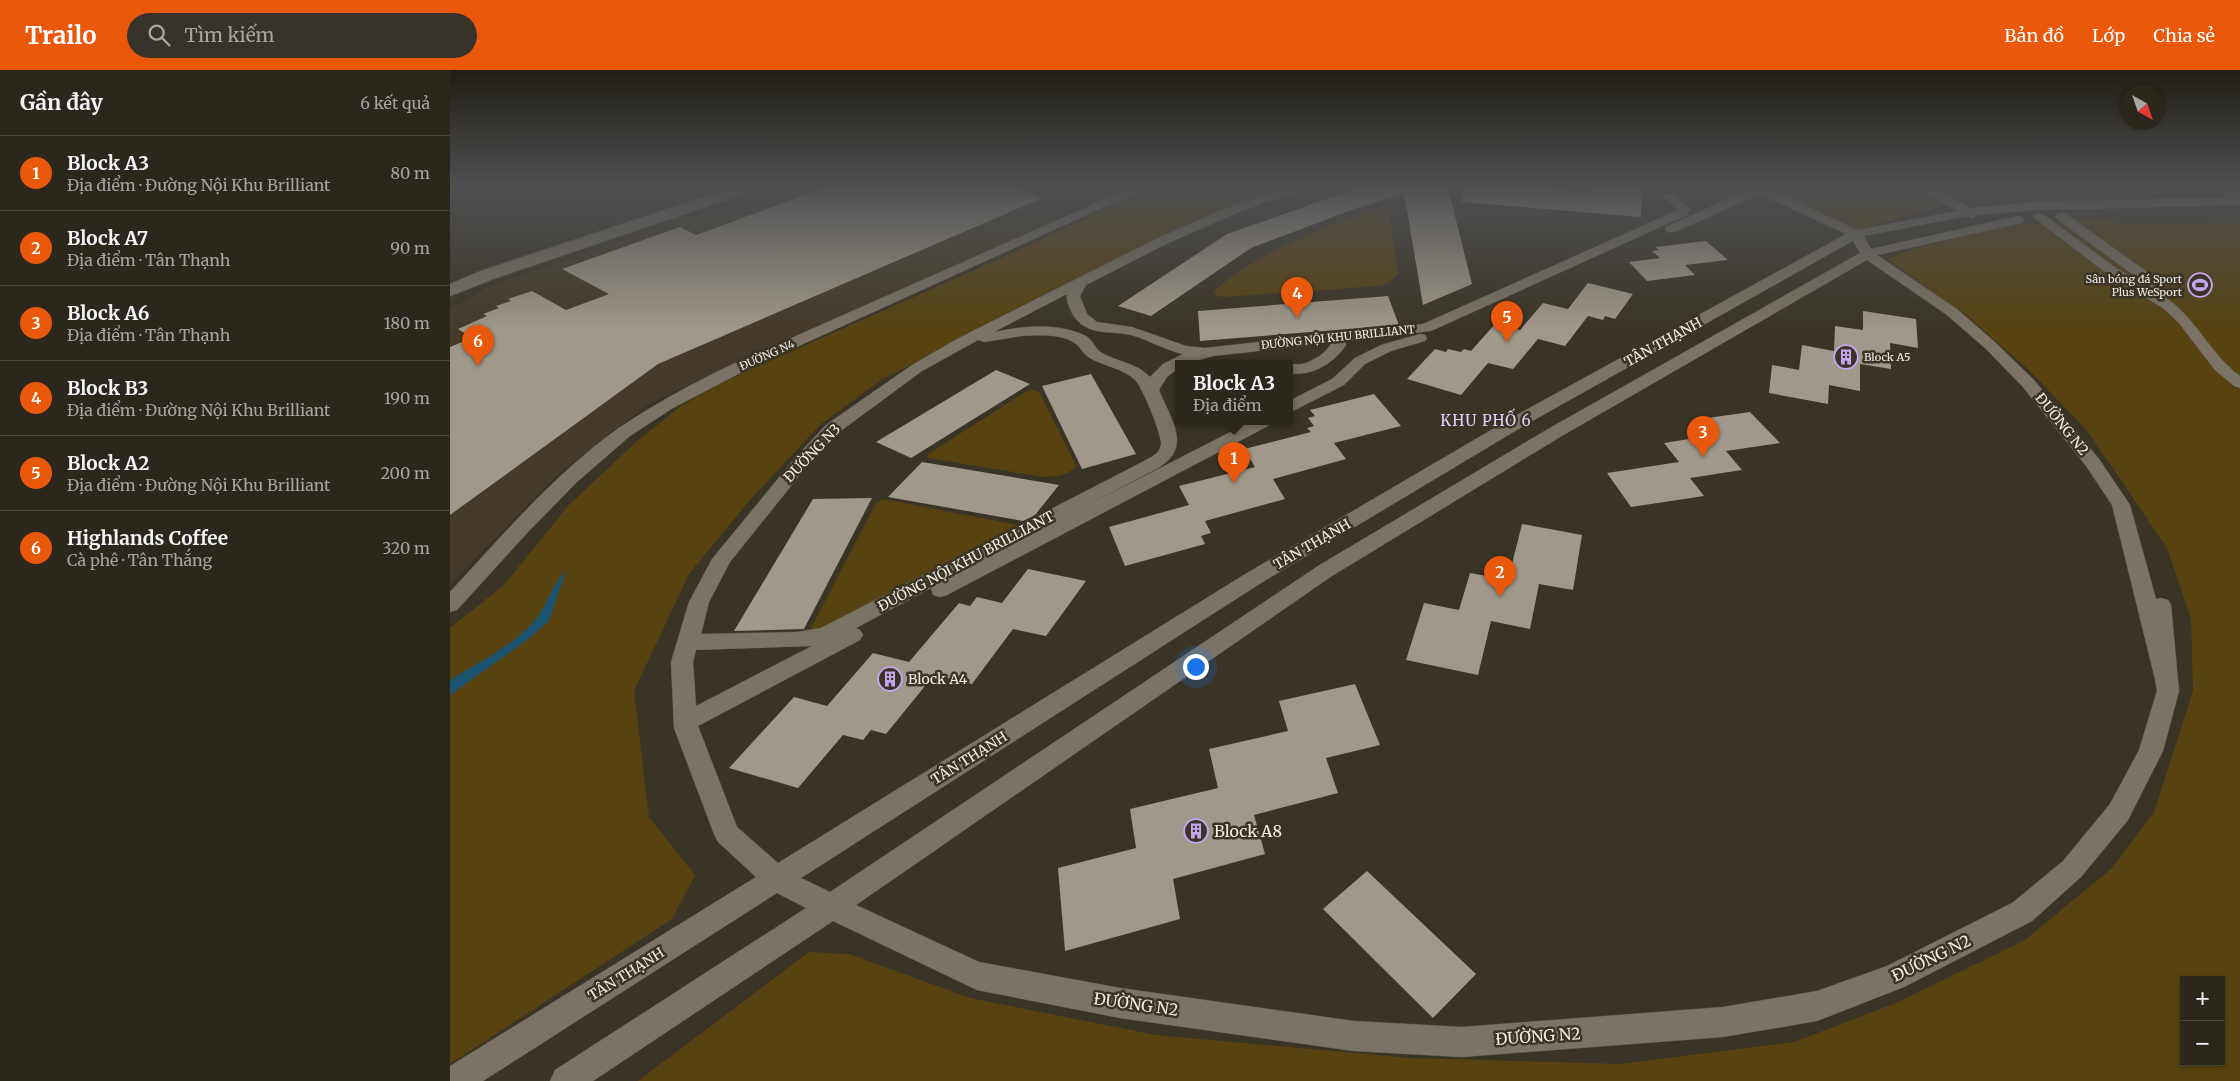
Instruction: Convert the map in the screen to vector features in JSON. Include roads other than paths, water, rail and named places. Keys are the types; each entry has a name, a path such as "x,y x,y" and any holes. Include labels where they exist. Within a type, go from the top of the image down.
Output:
{"street":[{"path":"450,282 491,266 584,235"},
{"path":"450,291 487,275 606,235"},
{"name":"ĐƯỜNG N4","path":"450,605 561,486 594,457 652,413 724,374 1034,235"},
{"name":"ĐƯỜNG N3","path":"777,879 727,834 686,728 682,662 699,602 722,559 801,462 832,430 876,396 917,368 962,342 1175,235"},
{"name":"ĐƯỜNG NỘI KHU BRILLIANT","path":"1176,360 1181,355 1426,328 1632,235"},
{"path":"1293,406 1338,382 1360,361 1386,348 1433,336 1657,235"},
{"name":"TÂN THẠNH","path":"455,1081 1254,578 1521,420 1854,235"},
{"name":"ĐƯỜNG N2","path":"777,879 830,907 977,976 1120,1003 1354,1036 1462,1042 1724,1022 1817,1006 1894,977 2022,912 2072,869 2119,812 2151,751 2168,691 2167,681 2121,505 2093,463 2028,383 1991,346 1952,312 1867,254 1857,235"},
{"name":"TÂN THẠNH","path":"566,1081 830,907 1326,571 1554,433 1867,254 1947,235"},
{"path":"2063,235 2124,280 2152,292 2174,309 2201,339 2216,364 2227,375 2240,383"},
{"path":"2087,235 2145,277 2152,292"},
{"path":"1081,281 1073,296 1078,312 1085,321 1093,326 1133,331 1181,355"},
{"path":"1088,346 1089,341 1096,335 1117,330"},
{"path":"962,342 1002,334 1034,331 1070,335 1083,341 1095,355 1137,372 1151,373 1164,371"},
{"path":"1293,369 1299,370 1311,367 1335,350 1339,345 1337,338"},
{"path":"1276,344 1282,360"},
{"name":"ĐƯỜNG NỘI KHU BRILLIANT","path":"1151,390 1157,377 1175,361"},
{"name":"ĐƯỜNG NỘI KHU BRILLIANT","path":"688,642 797,640 814,638 829,633 1152,464 1164,456 1169,448 1170,441 1151,390 1137,372"},
{"path":"685,722 1256,425"}],"water":[{"path":"566,570 549,621 527,640 450,695 450,680 497,652 530,626"}],"place":[{"name":"Sân bóng đá Sport Plus WeSport","path":"2200,285"},
{"name":"Block B3","path":"1297,318"},
{"name":"Block A2","path":"1507,342"},
{"name":"Block A5","path":"1846,357"},
{"name":"Highlands Coffee","path":"478,366"},
{"name":"Block A6","path":"1703,457"},
{"name":"Block A3","path":"1234,483"},
{"name":"Block A7","path":"1500,597"},
{"name":"Block A4","path":"890,679"},
{"name":"Block A8","path":"1196,831"}],"district":[{"name":"KHU PHỐ 6","path":"1486,420"}]}
